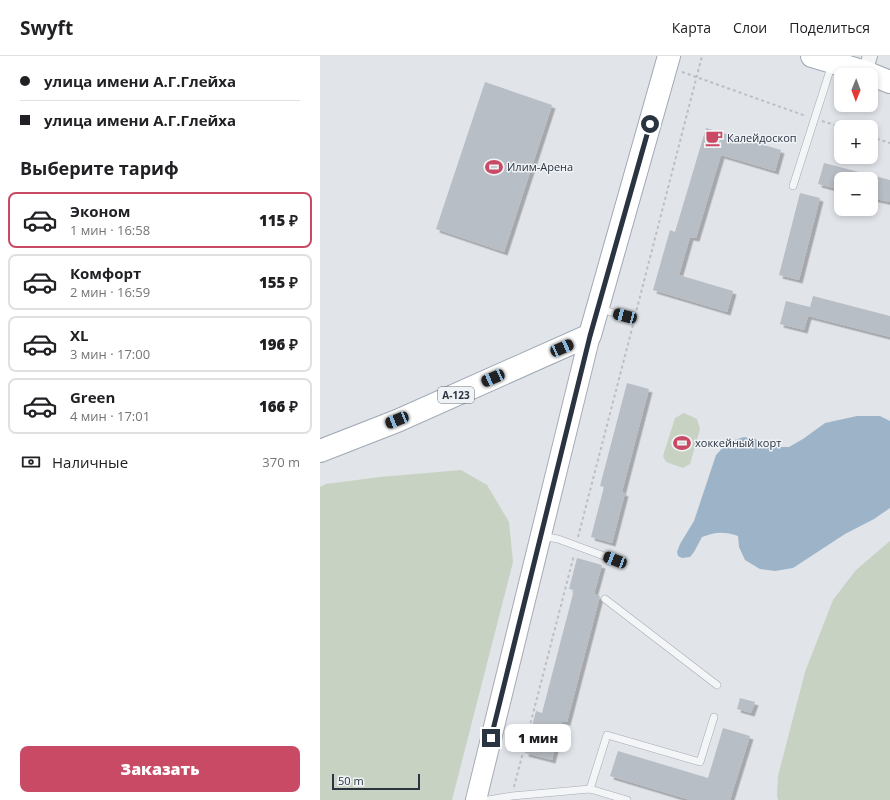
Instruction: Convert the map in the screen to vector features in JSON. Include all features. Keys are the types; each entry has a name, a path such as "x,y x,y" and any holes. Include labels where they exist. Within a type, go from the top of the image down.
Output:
{"main road":[{"path":"812,56 832,63 868,64 890,82"},
{"path":"590,336 668,61"},
{"name":"А-123","path":"320,451 397,420 590,336"}],"street":[{"path":"476,800 590,336"}],"lane":[{"path":"793,186 832,63"},
{"path":"597,309 625,316"},
{"path":"540,536 558,539 615,560"},
{"path":"605,599 717,685"},
{"path":"590,789 608,735 700,762 714,717"},
{"path":"488,800 512,796 590,789 627,800"}],"path":[{"path":"577,542 702,56"},
{"path":"668,61 696,76 834,125"},
{"path":"878,139 890,143"},
{"path":"512,796 575,549"}],"green space":[{"name":"хоккейный корт","path":"684,413 697,419 700,429 690,464 683,468 666,462 663,456 675,418"},
{"path":"461,470 487,485 509,522 513,562 452,800 320,800 320,487 326,484 380,477"},
{"path":"890,541 890,800 778,800 778,776 805,672 833,600 856,570"}],"water":[{"path":"857,416 880,416 890,421 890,508 874,519 845,534 793,568 775,571 760,569 745,560 739,547 738,536 728,533 716,533 702,537 690,557 682,558 678,556 677,552 680,544 694,521 716,455 728,442 744,437 755,439 767,445 776,447 789,447 825,423"}],"building":[{"name":"Илим-Арена","path":"485,82 552,105 504,252 436,229"},
{"path":"706,128 781,150 775,171 721,155 696,238 690,237 679,275 733,291 727,312 653,290 670,230 675,232"},
{"path":"824,163 859,172 834,172 834,188 818,184"},
{"path":"878,177 890,180 890,202 878,199"},
{"path":"800,193 820,198 799,280 779,275"},
{"path":"813,296 890,316 890,337 808,316 804,330 780,324 786,301 810,307"},
{"path":"627,383 649,389 622,492 625,493 612,543 591,537 604,487 600,486"},
{"path":"577,558 602,565 594,594 600,596 567,722 562,721 552,760 525,753 536,711 542,713 574,590 569,589"},
{"path":"740,698 755,702 751,713 737,709"},
{"path":"723,728 750,736 730,800 690,800 610,776 618,751 708,778"}],"place":[{"name":"Калейдоскоп","path":"714,138"},
{"name":"Илим-Арена","path":"494,167"},
{"name":"хоккейный корт","path":"682,443"}],"route":[{"path":"491,738 590,336 650,124"}]}
